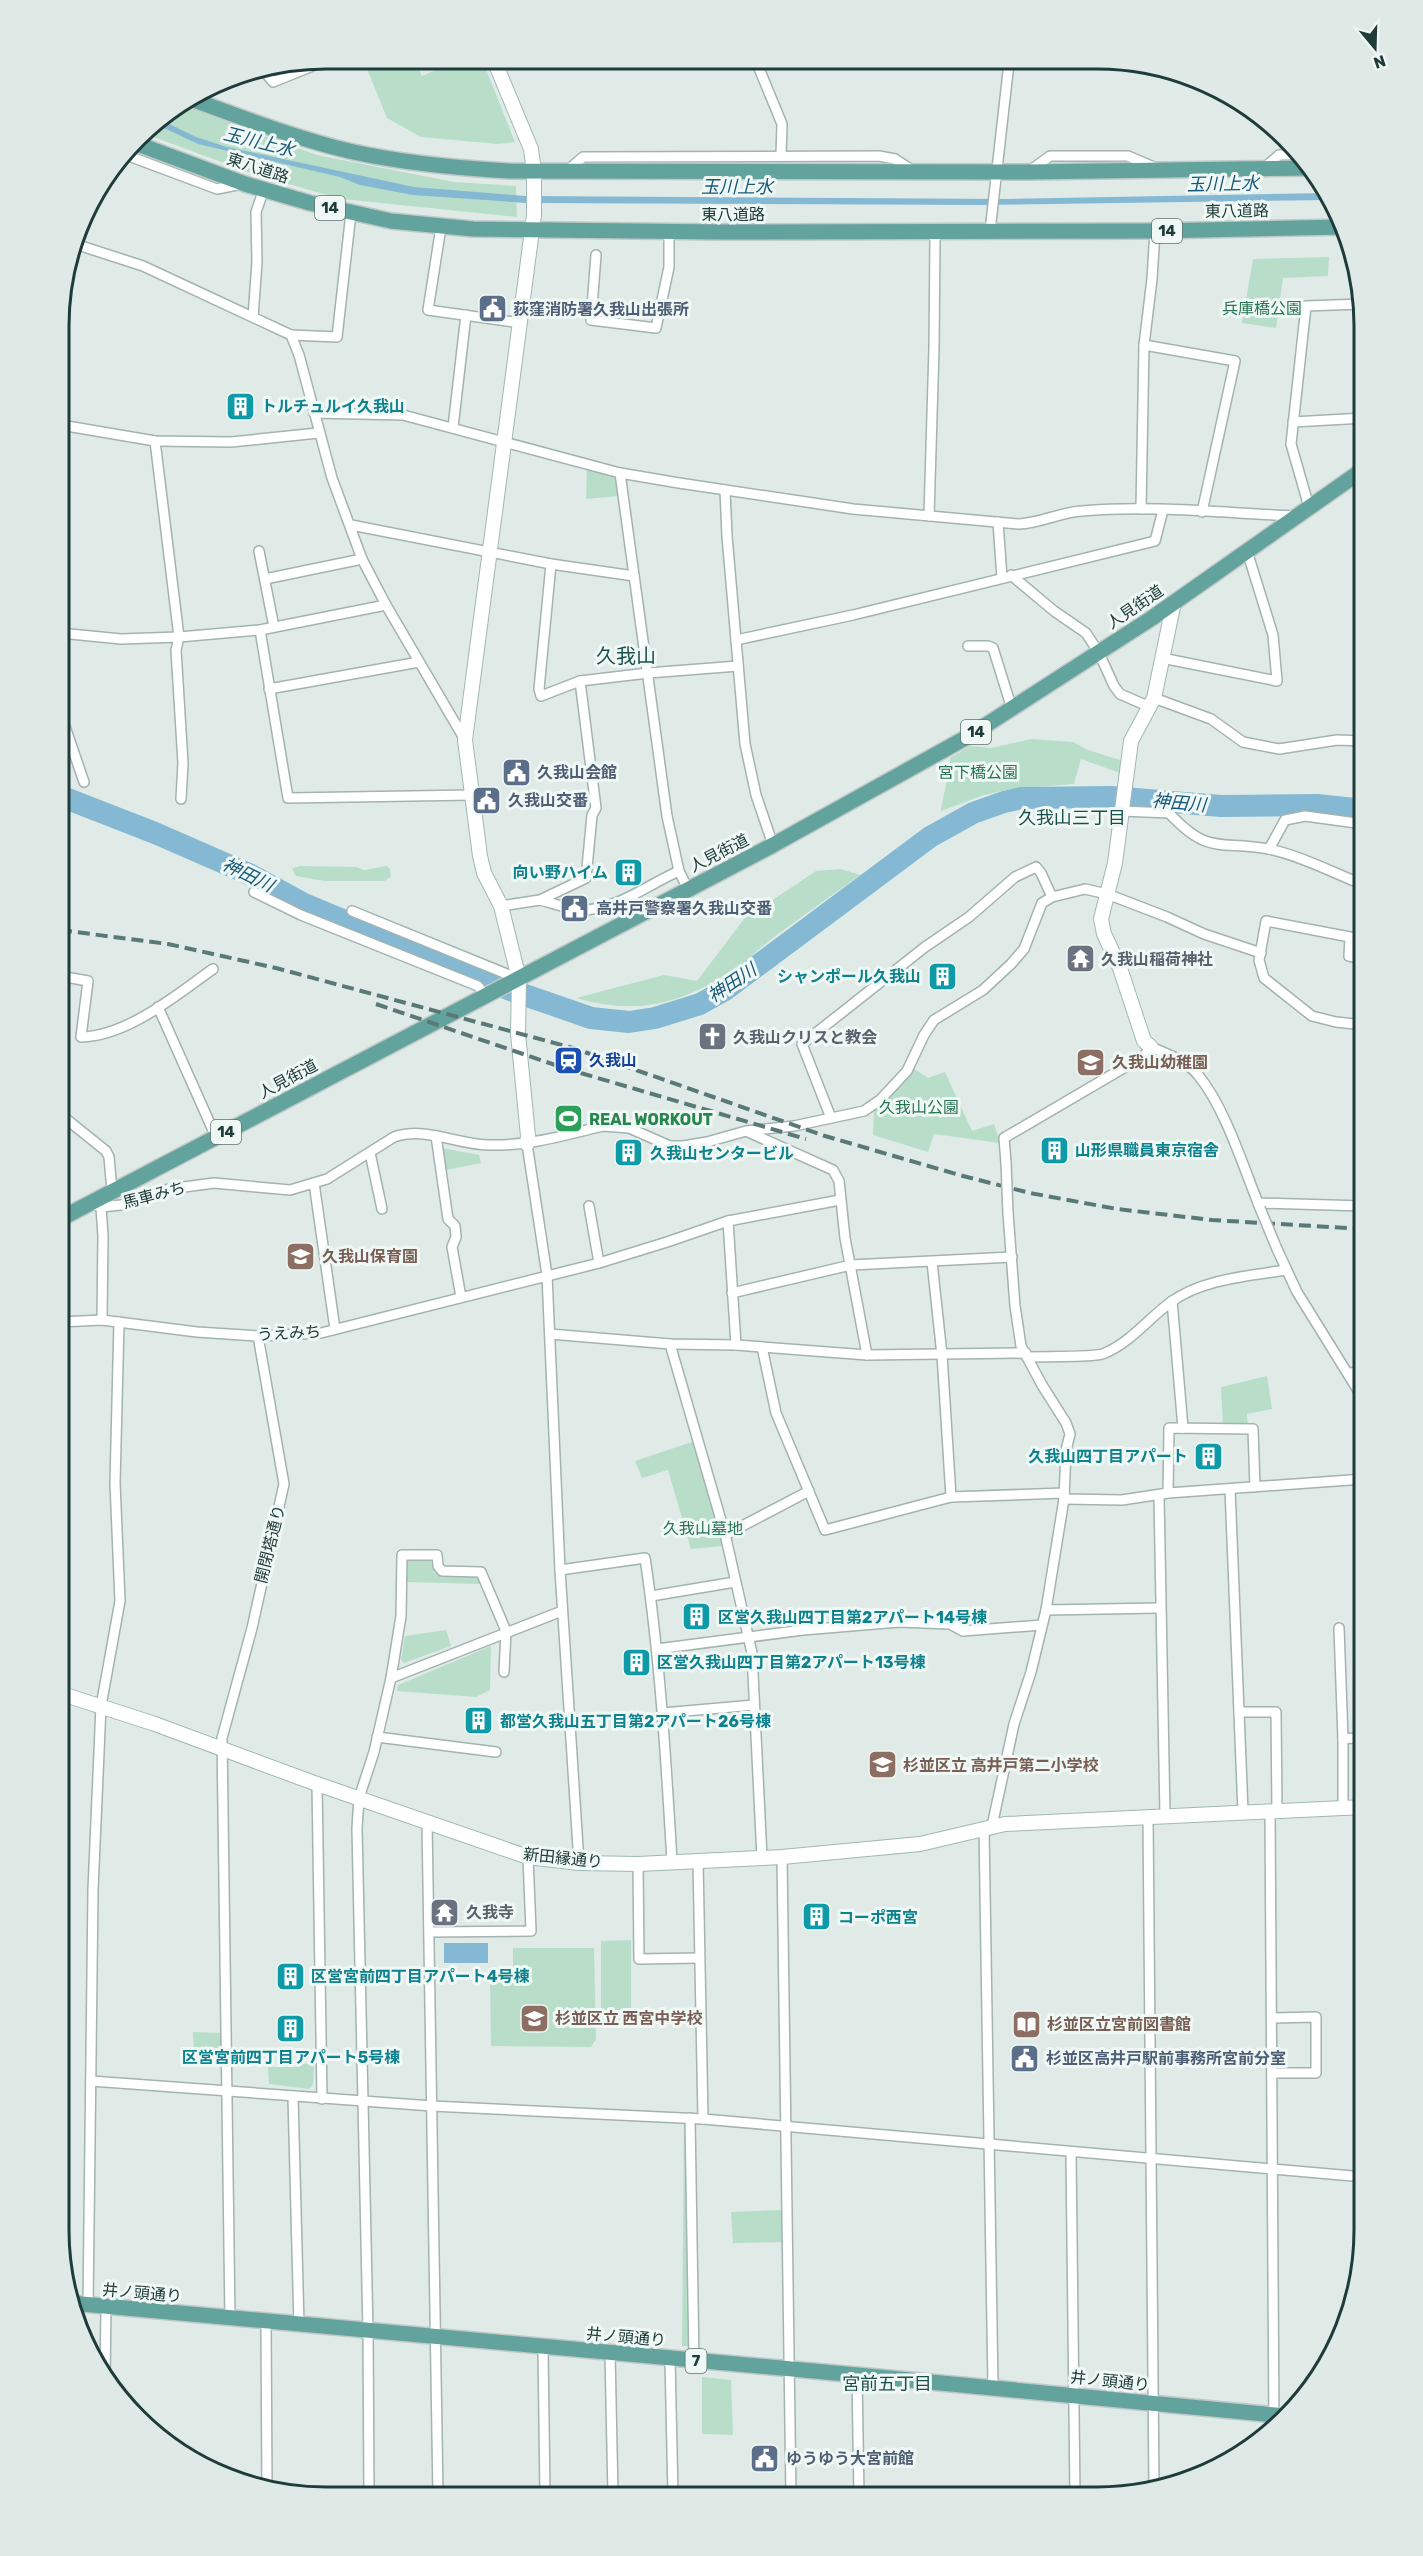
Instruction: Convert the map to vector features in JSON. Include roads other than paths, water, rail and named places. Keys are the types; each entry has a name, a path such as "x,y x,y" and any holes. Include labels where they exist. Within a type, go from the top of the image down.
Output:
{"main road":[{"path":"199,102 290,134 358,153 432,165 534,172 914,171 997,176 1028,172 1300,168"},
{"name":"東八道路","path":"142,146 244,184 351,213 441,227 532,231 669,232 1155,231 1334,227"},
{"name":"人見街道","path":"69,1215 95,1205 112,1191 490,992 518,981 871,792 1012,709 1099,653 1354,476"},
{"name":"井ノ頭通り","path":"80,2305 789,2370 857,2374 1153,2404 1271,2419"}],"street":[{"path":"498,69 531,149 534,172 532,231 465,740 480,856 484,873 501,906 522,1004 518,1034 527,1116 527,1144 548,1275 562,1611 579,1863"},
{"path":"759,69 782,124 781,156"},
{"path":"990,231 1008,69"},
{"path":"268,76 273,82 300,71"},
{"path":"1263,169 1279,155 1288,155"},
{"path":"567,171 583,157 781,156 890,157 914,171"},
{"path":"133,157 217,189 244,184"},
{"path":"254,317 257,262 256,212 264,189"},
{"path":"82,246 143,266 291,335 337,337 351,213"},
{"path":"441,227 428,310 521,323"},
{"path":"929,516 934,338 934,239 930,231"},
{"path":"1141,509 1144,345 1155,231"},
{"path":"596,255 591,320 656,328 669,267 669,232"},
{"path":"1309,507 1290,444 1306,306 1353,304"},
{"path":"453,427 466,315"},
{"path":"291,335 299,355 318,433 332,478 362,559 386,605 465,740"},
{"path":"1144,345 1235,361 1202,512"},
{"path":"314,413 403,415 620,473 853,509 1030,523 1079,511 1141,509 1295,516"},
{"path":"1293,422 1354,419"},
{"path":"69,425 155,441 231,442 318,433"},
{"path":"155,441 179,637 176,650 183,763 181,799"},
{"path":"620,473 667,816 679,871 688,889"},
{"path":"725,490 745,744 756,795 773,845"},
{"path":"736,640 853,615 1155,541 1163,510"},
{"path":"998,522 1007,577 1086,633 1099,653 1114,687 1120,694 1211,719 1243,742 1279,749 1337,740 1354,741"},
{"path":"351,525 551,564 634,576"},
{"path":"259,550 274,627"},
{"path":"1162,658 1277,681 1273,635 1247,551"},
{"path":"265,579 362,559"},
{"path":"551,564 539,689 541,696 580,681 738,666"},
{"path":"1174,602 1152,702 1131,741 1115,863 1101,919 1104,934 1120,968 1144,1041 1151,1047 1181,1061 1198,1074 1213,1097 1286,1270 1354,1385"},
{"path":"69,634 121,639 260,630 386,605"},
{"path":"260,630 288,798 472,795"},
{"path":"968,646 993,648 1012,709"},
{"path":"269,688 419,662"},
{"path":"501,906 540,900 586,878 592,815 596,808 580,681"},
{"path":"69,738 84,782"},
{"path":"1122,810 1169,813 1184,829 1209,844 1269,849 1354,881"},
{"path":"1269,849 1285,820 1305,816 1354,823"},
{"path":"831,1118 801,1044 887,975 969,917 1015,877 1036,867 1052,897"},
{"path":"540,900 580,910 618,903 679,871"},
{"path":"335,1329 314,1183 327,1179 394,1137 404,1133 487,1145 527,1144 603,1126 629,1128 670,1146 707,1142 746,1131 794,1126 864,1111 880,1100 907,1071 924,1035 934,1020 983,990 1024,949 1042,903 1052,897 1085,889 1107,894 1204,934 1261,953"},
{"path":"254,892 301,915 490,992"},
{"path":"352,911 518,981"},
{"path":"1354,957 1349,956 1350,937 1266,921 1259,960 1264,978 1312,1016 1354,1024"},
{"path":"69,978 88,981 81,1037 97,1037 158,1008 213,969"},
{"path":"158,1008 216,1137"},
{"path":"993,2388 988,1827 1046,1610 1064,1496 1069,1429 1022,1346 1008,1214 1004,1138 1144,1056 1151,1047"},
{"path":"69,1121 106,1151 109,1157 112,1191"},
{"path":"746,1131 833,1170 838,1181 867,1356"},
{"path":"436,1136 448,1220 455,1226 456,1237 452,1247 461,1297"},
{"path":"370,1153 382,1209"},
{"name":"馬車みち","path":"95,1205 121,1205 169,1189 208,1183 290,1190 314,1183"},
{"name":"うえみち","path":"69,1322 102,1320 197,1332 258,1336 304,1335 599,1263 728,1221 840,1200"},
{"path":"95,1205 102,1320"},
{"path":"1259,1205 1354,1206"},
{"path":"589,1206 599,1263"},
{"path":"728,1221 736,1345"},
{"path":"732,1293 851,1265 1012,1257"},
{"path":"932,1262 942,1355 951,1497"},
{"path":"550,1334 670,1344 736,1345 867,1356 1104,1354 1135,1334 1172,1301 1230,1279 1286,1270"},
{"path":"1172,1301 1183,1428"},
{"path":"88,2306 93,1890 100,1706 120,1601 115,1483 119,1322"},
{"name":"開閉塔通り","path":"230,2319 222,1738 252,1628 284,1484 258,1336"},
{"path":"670,1344 725,1535 749,1637 762,1858"},
{"path":"762,1347 776,1413 825,1530 951,1497 1064,1496 1122,1500 1354,1480"},
{"path":"1347,1374 1354,1372"},
{"path":"1165,1816 1159,1608 1163,1495 1169,1428 1253,1429 1255,1487"},
{"path":"1230,1489 1243,1812"},
{"path":"725,1535 809,1491"},
{"path":"369,2487 368,2331 357,1828 359,1798 391,1678 401,1616 402,1555 437,1554 438,1566 442,1571 481,1572 506,1631 504,1672"},
{"path":"560,1570 645,1558 663,1713 672,1862"},
{"path":"651,1596 735,1582"},
{"path":"1046,1610 1159,1608"},
{"path":"391,1678 506,1631 562,1611"},
{"path":"657,1649 899,1622 950,1624 963,1631 1042,1625"},
{"path":"1339,1628 1343,1739 1342,1808"},
{"name":"新田縁通り","path":"69,1696 528,1857 579,1863 638,1864 782,1857 920,1844 988,1827 1354,1807"},
{"path":"663,1713 754,1705"},
{"path":"1239,1712 1276,1712 1272,2169 1278,2413"},
{"path":"377,1737 496,1752"},
{"path":"1343,1739 1354,1738"},
{"path":"317,1784 322,2099"},
{"path":"1148,1818 1154,2480"},
{"path":"427,1822 438,2487"},
{"path":"430,1932 531,1931 528,1857"},
{"path":"782,1857 791,2487"},
{"path":"698,1861 703,2119"},
{"path":"638,1864 639,1959 699,1958"},
{"path":"1272,2018 1316,2017 1316,2073 1272,2073"},
{"path":"92,2081 363,2102 690,2118 1354,2176"},
{"path":"293,2097 299,2325"},
{"path":"690,2118 694,2361"},
{"path":"1071,2152 1075,2487"},
{"path":"105,2362 106,2307"},
{"path":"266,2322 267,2480"},
{"path":"543,2348 545,2487"},
{"path":"610,2353 613,2487"},
{"path":"670,2359 673,2487"},
{"path":"857,2374 859,2487"}],"water":[{"path":"168,123 196,137 227,147 414,187 525,196 1006,199 1317,193 1321,200 984,205 526,203 413,195 360,185 340,177 198,144 163,128"},
{"path":"444,1943 488,1943 488,1963 444,1963"}],"waterway":[{"name":"神田川","path":"69,800 155,833 249,874 304,904 513,991 591,1018 629,1022 655,1018 700,1004 725,990 930,837 973,813 1004,802 1022,798 1111,797 1221,806 1317,805 1354,809"}],"railway":[{"path":"69,931 168,944 276,968 573,1048 825,1136 1030,1193 1117,1209 1212,1220 1354,1228"},
{"path":"376,1004 567,1069 806,1139"}],"place":[{"name":"荻窪消防署久我山出張所","path":"492,309"},
{"name":"トルチュルイ久我山","path":"240,406"},
{"name":"久我山会館","path":"516,772"},
{"name":"久我山交番","path":"487,800"},
{"name":"向い野ハイム","path":"629,872"},
{"name":"高井戸警察署久我山交番","path":"575,908"},
{"name":"久我山稲荷神社","path":"1080,959"},
{"name":"シャンポール久我山","path":"942,976"},
{"name":"久我山クリスと教会","path":"712,1037"},
{"name":"久我山","path":"568,1060"},
{"name":"久我山幼稚園","path":"1091,1062"},
{"name":"REAL WORKOUT","path":"568,1119"},
{"name":"山形県職員東京宿舎","path":"1054,1150"},
{"name":"久我山センタービル","path":"629,1153"},
{"name":"久我山保育園","path":"301,1256"},
{"name":"久我山四丁目アパート","path":"1209,1456"},
{"name":"区営久我山四丁目第2アパート14号棟","path":"697,1617"},
{"name":"区営久我山四丁目第2アパート13号棟","path":"636,1662"},
{"name":"都営久我山五丁目第2アパート26号棟","path":"479,1721"},
{"name":"杉並区立 高井戸第二小学校","path":"882,1765"},
{"name":"久我寺","path":"445,1912"},
{"name":"コーポ西宮","path":"817,1917"},
{"name":"区営宮前四丁目アパート4号棟","path":"290,1976"},
{"name":"杉並区立 西宮中学校","path":"534,2018"},
{"name":"杉並区立宮前図書館","path":"1026,2024"},
{"name":"区営宮前四丁目アパート5号棟","path":"291,2029"},
{"name":"杉並区高井戸駅前事務所宮前分室","path":"1025,2058"},
{"name":"ゆうゆう大宮前館","path":"765,2458"}],"district":[{"name":"久我山","path":"626,656"},
{"name":"久我山三丁目","path":"1072,818"},
{"name":"宮前五丁目","path":"887,2384"}],"water label":[{"name":"玉川上水","path":"259,142"},
{"name":"玉川上水","path":"1223,184"},
{"name":"玉川上水","path":"737,187"}],"park label":[{"name":"兵庫橋公園","path":"1262,308"},
{"name":"宮下橋公園","path":"978,772"},
{"name":"久我山公園","path":"919,1107"},
{"name":"久我山墓地","path":"703,1528"}]}
